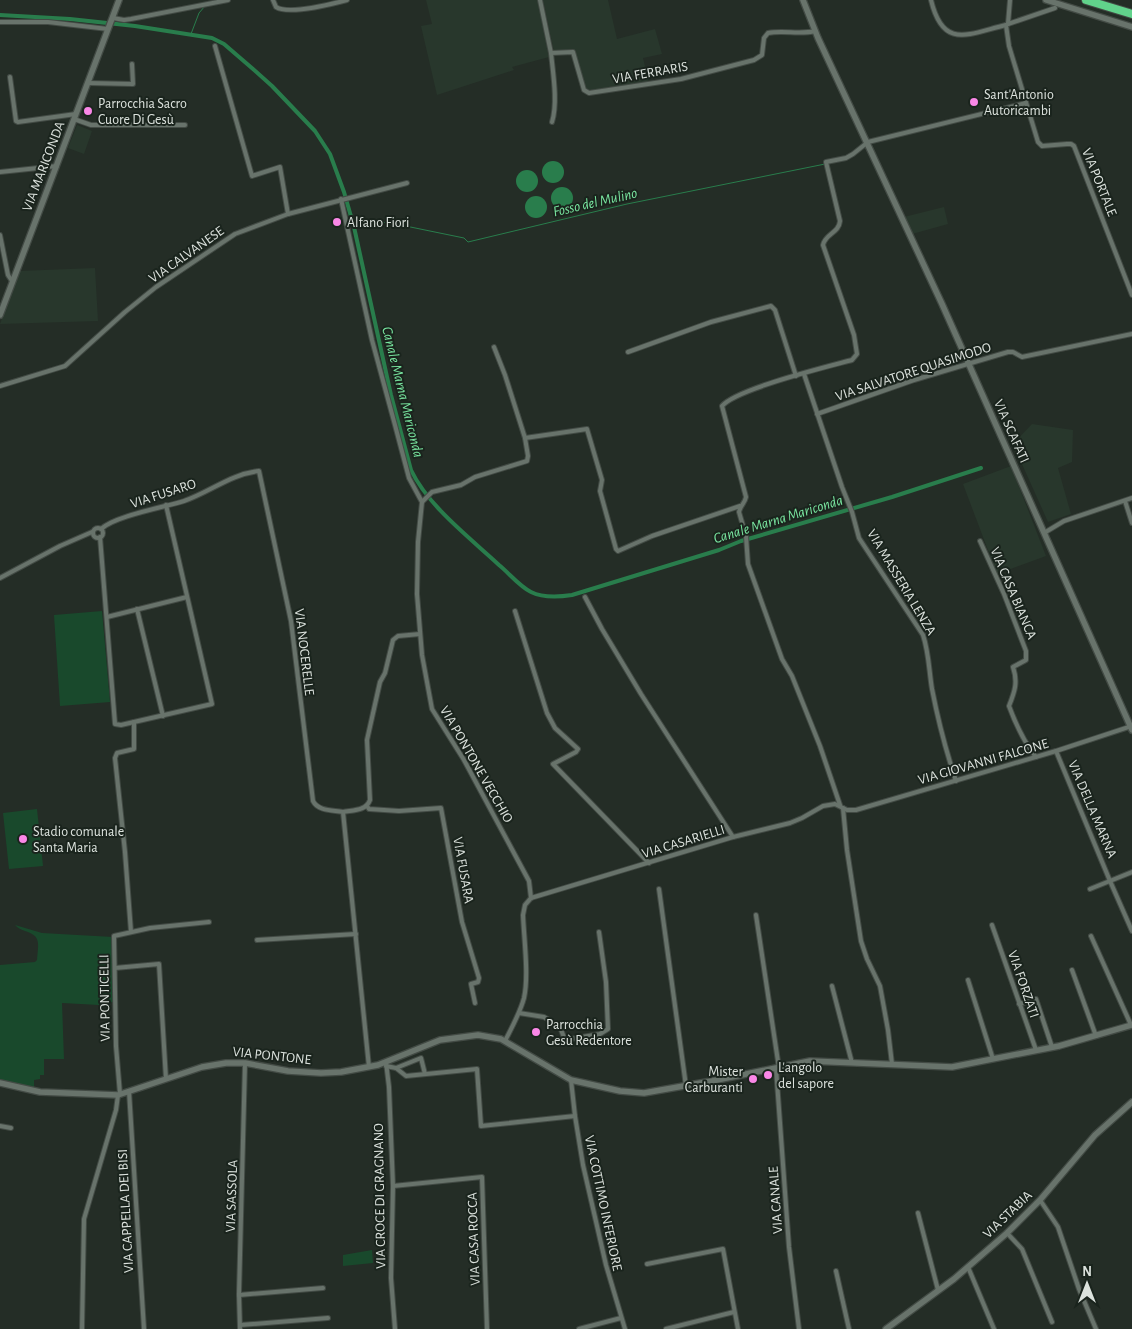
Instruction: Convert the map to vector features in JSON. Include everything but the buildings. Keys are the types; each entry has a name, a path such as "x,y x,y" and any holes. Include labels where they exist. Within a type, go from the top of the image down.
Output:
{"highway":[{"path":"1086,0 1132,14"},
{"path":"1103,0 1132,9"}],"street":[{"name":"VIA MARICONDA","path":"0,315 119,0"},
{"path":"0,22 110,24 228,0"},
{"path":"273,0 276,7 281,10 310,8 347,0"},
{"path":"540,0 551,53 554,79 554,113 552,122"},
{"name":"VIA SCAFATI","path":"803,0 815,31 868,142 1131,728"},
{"path":"932,0 937,20 943,28 951,34 962,35 1007,24 1055,8"},
{"name":"VIA PORTALE","path":"1010,0 1007,24 1009,46 1040,146 1067,144 1074,146 1132,295"},
{"path":"1046,0 1132,27"},
{"name":"VIA FERRARIS","path":"551,53 573,52 584,90 588,93 680,79 754,60 762,55 764,38 768,33 777,31 815,31"},
{"path":"215,46 252,176 280,167 288,214"},
{"path":"88,83 133,84 132,64"},
{"path":"10,77 16,121 18,122 75,117 90,125 185,125"},
{"path":"892,1064 885,1005 880,986 861,941 842,807 792,676 782,659 748,564 746,536 739,512 746,497 722,406 724,403 745,392 852,360 857,354 854,335 824,246 826,238 839,228 840,225 826,164 846,158 868,142 1026,103"},
{"path":"0,172 57,166"},
{"name":"VIA CALVANESE","path":"0,386 64,366 125,312 193,261 235,234 288,214 407,182"},
{"path":"342,198 372,340 409,478 423,501 432,492 461,485 475,477 529,459 525,438 494,347"},
{"path":"0,235 8,275 12,281"},
{"path":"628,352 711,322 771,306 775,310 796,376"},
{"name":"VIA SALVATORE QUASIMODO","path":"817,414 967,363 1008,352 1013,352 1022,357 1132,334"},
{"name":"VIA MASSERIA LENZA","path":"804,374 852,512 859,538 923,635 927,646 935,702 947,757 956,781"},
{"path":"525,438 587,430 602,480 600,491 618,551 652,536 742,505"},
{"name":"VIA FUSARO","path":"0,578 60,546 92,532 96,528 100,529 106,524 195,496 227,479 256,471 259,471 260,474"},
{"name":"VIA NOCERELLE","path":"260,474 291,620 312,801 321,809 343,812 363,809 367,806"},
{"path":"1044,534 1064,521 1132,498"},
{"name":"VIA PONTONE VECCHIO","path":"423,501 418,542 417,585 422,655 432,709 464,760 529,881 531,898"},
{"path":"1125,501 1132,523"},
{"path":"100,529 103,533 100,538 114,722 119,726 212,704 166,505"},
{"path":"92,532 95,538 100,538"},
{"name":"VIA CASA BIANCA","path":"980,541 1004,594 1026,651 1026,660 1013,667 1016,678 1016,690 1009,706 1018,730 1036,757"},
{"path":"106,617 187,597"},
{"path":"585,597 641,694 733,837"},
{"path":"137,609 163,716"},
{"path":"515,612 547,713 555,728 578,749 576,752 553,764 649,863"},
{"path":"367,806 370,800 367,740 380,682 385,673 393,640 398,636 420,634"},
{"path":"131,932 115,758 117,753 134,749 134,722"},
{"name":"VIA GIOVANNI FALCONE","path":"842,807 847,810 856,810 1056,752 1131,728"},
{"name":"VIA DELLA MARNA","path":"1056,752 1132,931"},
{"name":"VIA CASARIELLI","path":"531,898 733,837 775,827 802,818 829,804 842,807"},
{"name":"VIA FUSARA","path":"367,806 369,809 399,811 441,808 462,922 479,978 478,982 471,984 475,1003"},
{"path":"343,812 369,1067"},
{"path":"1090,888 1132,872"},
{"path":"659,889 686,1086"},
{"path":"505,1042 519,1013 524,996 526,977 523,915 525,905 531,898"},
{"name":"VIA CANALE","path":"756,915 777,1068 789,1247 799,1329"},
{"name":"VIA PONTICELLI","path":"119,1095 114,936 150,928 209,922"},
{"name":"VIA FORZATI","path":"992,925 1036,1050"},
{"path":"519,1013 544,1017 560,1027 566,1040 600,1034 608,1029 606,982 599,932"},
{"path":"257,940 356,934"},
{"path":"1091,936 1132,1025"},
{"path":"115,968 159,964 166,1079"},
{"path":"1072,970 1096,1036"},
{"path":"968,980 993,1059"},
{"path":"832,986 852,1063"},
{"path":"1019,1004 1036,999 1052,1047"},
{"name":"VIA PONTONE","path":"119,1095 202,1067 226,1063 245,1063 288,1071 321,1073 369,1067 386,1064 417,1048 452,1037 485,1035 496,1037 572,1080 634,1093 686,1086 810,1061 952,1067 1052,1047 1132,1025"},
{"path":"396,1068 421,1058 425,1074"},
{"name":"VIA SASSOLA","path":"240,1327 239,1295 245,1063"},
{"path":"386,1064 396,1068 406,1076 477,1069 481,1126 575,1116"},
{"name":"VIA CROCE DI GRAGNANO","path":"386,1064 389,1087 393,1186 392,1278 395,1329"},
{"name":"VIA COTTIMO INFERIORE","path":"572,1080 575,1116 583,1165 606,1265 625,1329"},
{"path":"0,1083 40,1092 119,1095"},
{"name":"VIA CAPPELLA DEI BISI","path":"129,1091 144,1329"},
{"name":"VIA CAPPELLA DEI BISI","path":"82,1329 84,1219 119,1095"},
{"name":"VIA STABIA","path":"886,1329 939,1291 1007,1233 1040,1200 1095,1135 1132,1102"},
{"path":"0,1126 11,1128"},
{"name":"VIA CASA ROCCA","path":"393,1186 482,1177 487,1329"},
{"path":"1040,1200 1058,1227 1079,1290 1096,1329"},
{"path":"918,1213 939,1291"},
{"path":"1007,1233 1022,1249 1052,1322"},
{"path":"647,1264 723,1249 738,1329"},
{"path":"968,1267 994,1329"},
{"path":"836,1271 848,1329"},
{"path":"239,1295 323,1288"},
{"path":"666,1329 734,1312"},
{"path":"240,1327 328,1318"},
{"path":"579,1329 621,1318"}],"shaded area":[{"path":"426,0 538,0 549,57 512,67 514,70 437,95 421,26 432,24"},
{"path":"543,0 608,0 617,39 655,29 662,54 643,58 649,83 586,90 574,50 554,52"},
{"path":"77,125 92,131 84,154 68,148"},
{"path":"553,161 561,164 564,172 561,180 553,183 545,180 542,172 545,164"},
{"path":"527,170 535,173 538,181 535,189 527,192 519,189 516,181 519,173"},
{"path":"562,187 570,190 573,198 570,206 562,209 554,206 551,198 554,190"},
{"path":"536,196 544,199 547,207 544,215 536,218 528,215 525,207 528,199"},
{"path":"944,207 948,224 912,234 904,217"},
{"path":"95,268 98,321 0,324 19,271"},
{"path":"1032,424 1073,430 1072,462 1058,468 1071,514 1048,522 1013,444"},
{"path":"1011,466 1046,556 997,574 963,484"},
{"path":"102,611 110,702 60,706 54,615"},
{"name":"Stadio comunale Santa Maria","path":"37,809 43,866 9,869 3,813"},
{"path":"15,925 42,933 113,937 115,1002 99,1003 99,1005 62,1003 64,1059 44,1059 44,1075 40,1075 40,1079 34,1080 34,1088 0,1081 0,965 35,962 37,960 37,938"},
{"path":"372,1250 373,1263 343,1266 343,1255"}],"waterway":[{"path":"191,34 199,13 205,6"},
{"name":"Canale Marna Mariconda","path":"0,15 70,19 135,26 212,38 224,44 272,86 315,131 330,154 354,227 391,395 411,470 418,483 450,521 518,583 531,592 556,597 572,595 981,468"},
{"name":"Fosso del Mulino","path":"354,227 378,222 391,223 464,238 468,242 627,204 840,161"}],"place":[{"name":"Sant'Antonio Autoricambi","path":"974,102"},
{"name":"Parrocchia Sacro Cuore Di Gesù","path":"88,111"},
{"name":"Alfano Fiori","path":"337,222"},
{"name":"Stadio comunale Santa Maria","path":"23,839"},
{"name":"Parrocchia Gesù Redentore","path":"536,1032"},
{"name":"L'angolo del sapore","path":"768,1075"},
{"name":"Mister Carburanti","path":"753,1079"}]}
